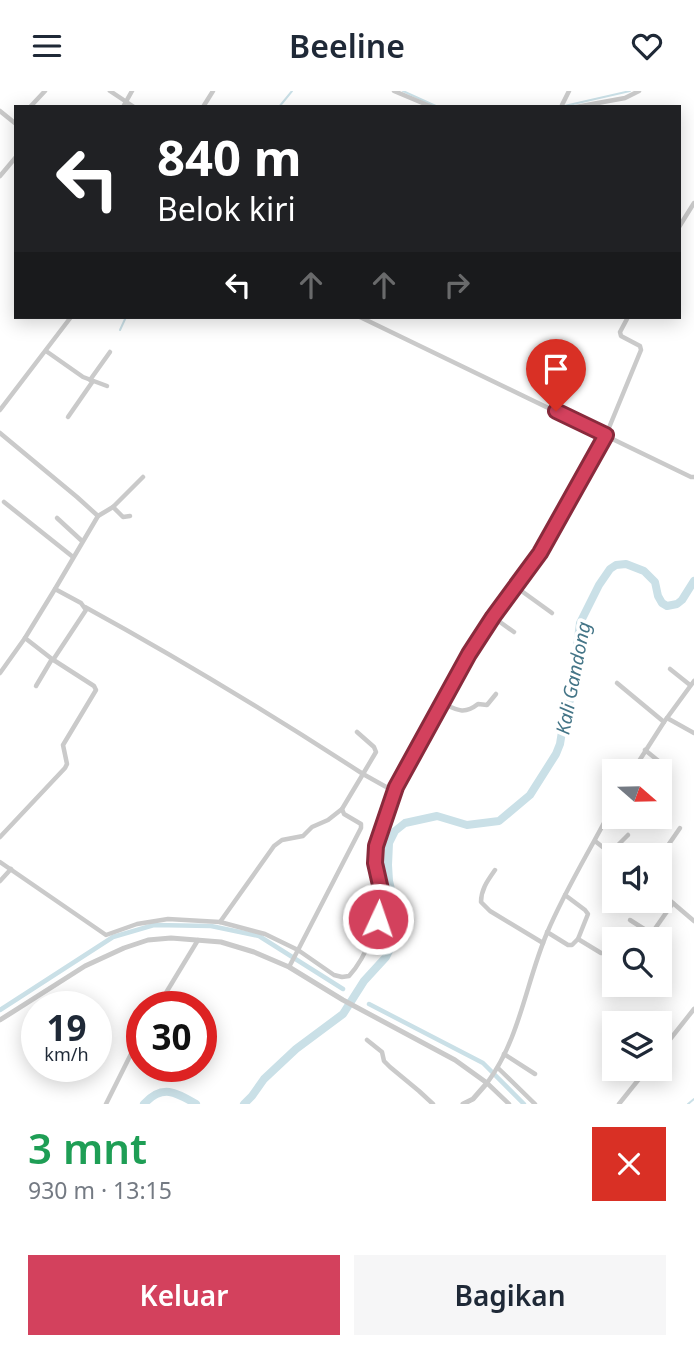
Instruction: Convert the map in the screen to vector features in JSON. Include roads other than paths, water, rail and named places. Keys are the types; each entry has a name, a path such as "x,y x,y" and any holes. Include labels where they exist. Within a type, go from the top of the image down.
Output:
{"street":[{"path":"32,105 46,91"},
{"path":"110,91 124,104 132,91"},
{"path":"394,91 427,105"},
{"path":"587,105 625,98 639,91"},
{"path":"0,111 14,122"},
{"path":"0,176 14,159"},
{"path":"681,224 694,203"},
{"path":"0,410 70,319"},
{"path":"364,319 693,477"},
{"path":"0,862 106,935 136,924 167,919 220,922 265,934 338,976 349,976 372,937 380,913 382,894 375,863 376,846 396,787 469,654 540,553 606,435 641,350 640,346 621,336 620,332 627,319"},
{"path":"46,351 91,381 107,386"},
{"path":"68,417 110,352"},
{"path":"0,433 98,516"},
{"path":"0,673 2,664 24,638 98,516 113,507 143,477"},
{"path":"4,502 73,557"},
{"path":"113,507 123,517 130,516"},
{"path":"57,518 82,541"},
{"path":"516,587 552,613"},
{"path":"55,589 163,650 363,774 388,788 396,787"},
{"path":"36,686 85,613 85,607"},
{"path":"493,617 514,632"},
{"path":"0,837 65,768 67,764 63,745 96,690 94,685 24,638"},
{"path":"640,759 693,684 670,669"},
{"path":"617,683 666,720 694,733"},
{"path":"442,703 466,711 478,704 487,705 496,694"},
{"path":"220,922 274,846 282,840 303,836 312,827 328,820 342,809 376,752 357,732"},
{"path":"645,750 656,759"},
{"path":"290,965 361,828 361,824 344,814 342,809"},
{"path":"463,1104 473,1099 497,1069 521,1013 547,932 602,827"},
{"path":"670,843 680,828"},
{"path":"622,843 628,835"},
{"path":"595,841 602,847"},
{"path":"0,881 11,869"},
{"path":"495,870 482,894 481,902 543,943"},
{"path":"547,932 570,945 578,939 587,914 565,895"},
{"path":"657,927 673,903 694,921"},
{"path":"630,920 641,927"},
{"path":"0,1020 108,954 148,940 170,938 221,941 290,965 344,1000 489,1081 509,1104"},
{"path":"167,991 199,939"},
{"path":"578,939 601,953"},
{"path":"672,1037 694,1009"},
{"path":"367,1040 383,1053 384,1061 390,1067 433,1104"},
{"path":"504,1054 535,1074"},
{"path":"106,1104 126,1064"},
{"path":"497,1069 535,1104"},
{"path":"619,1104 637,1081"}],"waterway":[{"path":"281,105 292,91"},
{"path":"403,91 434,105"},
{"path":"569,105 630,91"},
{"path":"120,330 125,319"},
{"name":"Kali Gandong","path":"244,1104 264,1079 296,1049 343,1014 364,981 386,957 396,932 397,914 388,865 389,843 395,831 405,823 437,816 467,825 499,821 530,795 560,744 570,700 580,623 610,569 626,564 644,571 655,582 658,596 667,606 682,600 694,581"},
{"path":"0,1010 113,937 154,925 211,926 259,936 343,989"},
{"path":"369,1004 483,1063 524,1104"},
{"name":"Kali Gandong","path":"144,1104 163,1092 176,1093 196,1104"},
{"path":"688,1104 694,1099"}]}
